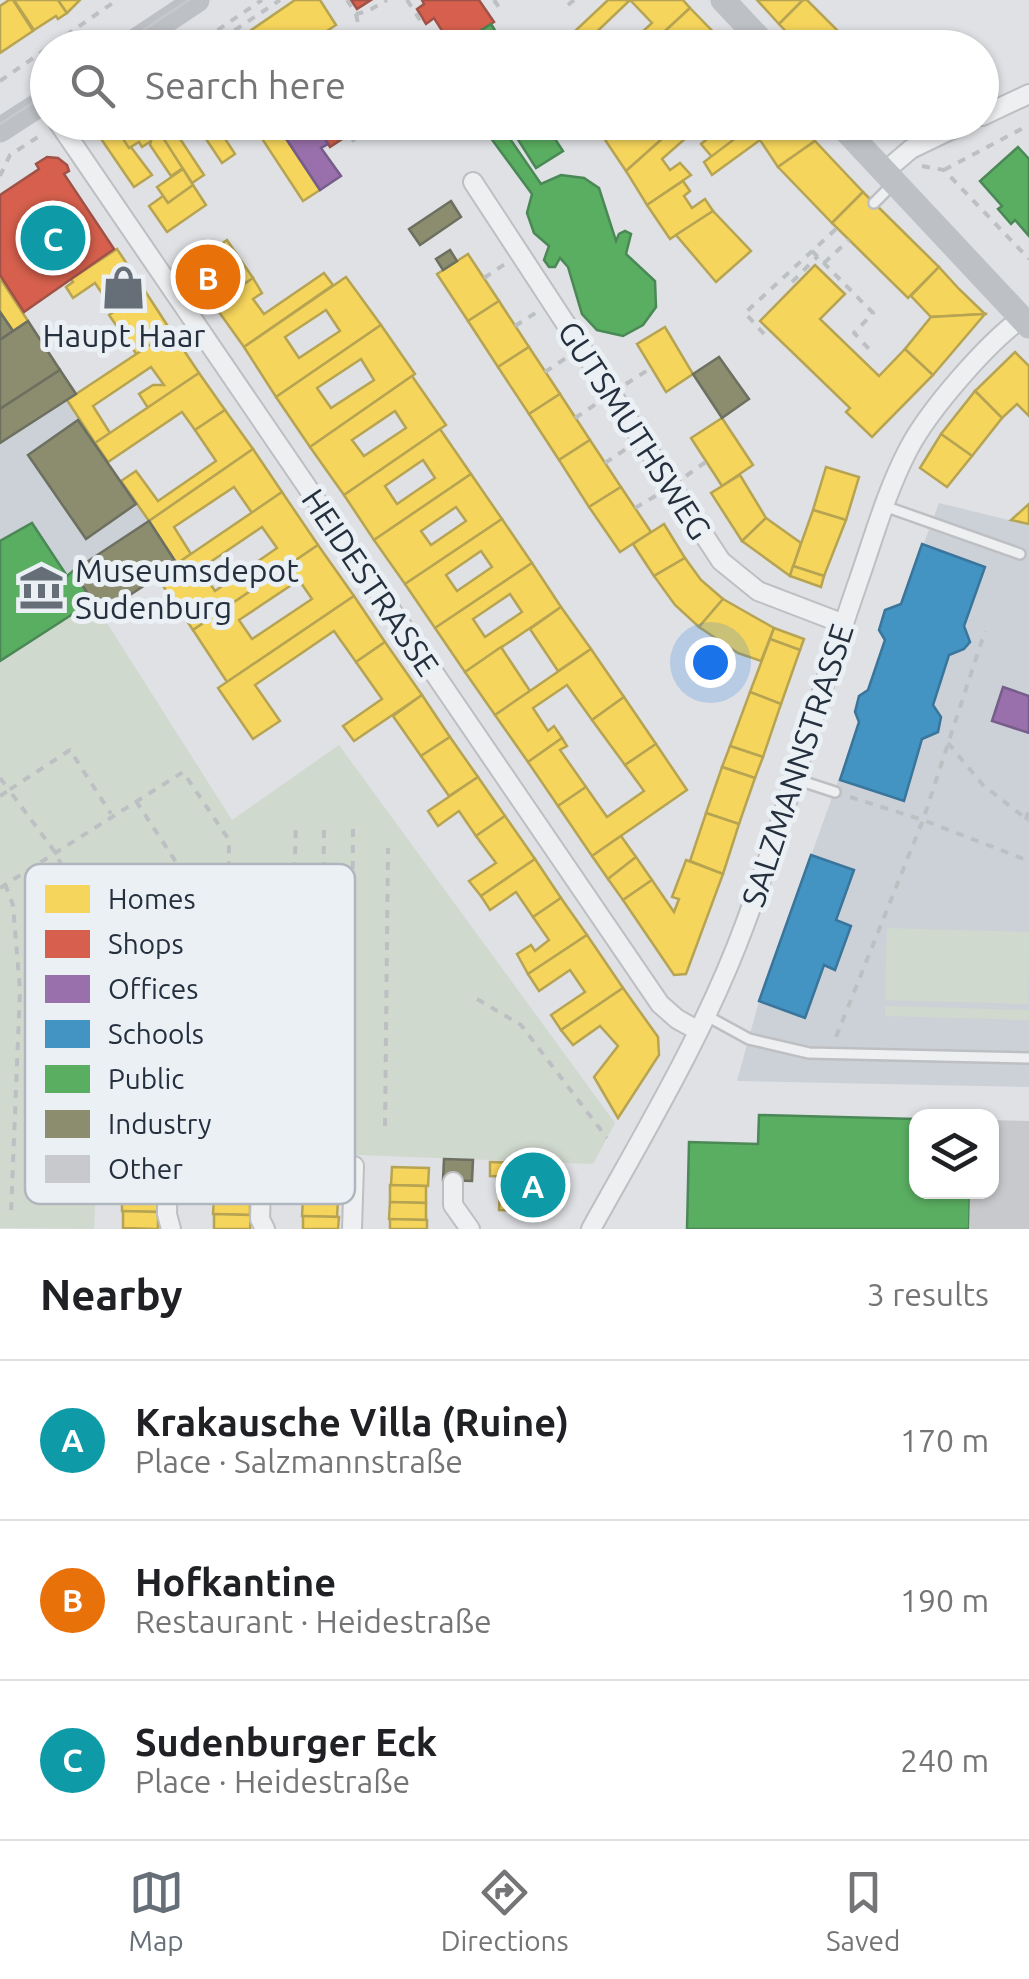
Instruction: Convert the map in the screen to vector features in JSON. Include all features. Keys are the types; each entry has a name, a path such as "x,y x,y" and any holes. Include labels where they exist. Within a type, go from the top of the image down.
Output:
{"street":[{"path":"152,30 197,0"},
{"path":"723,0 751,30"},
{"path":"999,108 1029,94"},
{"path":"0,130 30,119"},
{"name":"HEIDESTRASSE","path":"71,140 660,1004 701,1022"},
{"path":"854,140 1025,322"},
{"path":"889,178 911,149 930,140"},
{"name":"GUTSMUTHSWEG","path":"473,182 721,561 758,592 844,624"},
{"name":"SALZMANNSTRASSE","path":"591,1229 701,1022 744,927 884,506 914,440 999,336 1025,322"},
{"path":"453,1182 453,1205 470,1229"},
{"path":"168,1204 171,1229"},
{"path":"261,1204 260,1219 265,1229"},
{"path":"352,1229 353,1204"}],"lane":[{"path":"874,203 889,178"},
{"path":"884,506 1020,554"},
{"path":"795,779 835,792"},
{"path":"701,1022 748,1039 828,1056 1029,1058"}],"path":[{"path":"74,30 117,0"},
{"path":"219,30 262,0"},
{"path":"235,30 280,0"},
{"path":"346,0 356,14 359,28"},
{"path":"356,14 388,0"},
{"path":"407,0 422,23"},
{"path":"494,0 503,13"},
{"path":"568,5 574,0"},
{"path":"0,81 30,60"},
{"path":"944,170 1029,125"},
{"path":"0,176 10,155 30,134"},
{"path":"917,165 944,170 1029,259"},
{"path":"764,334 745,313 837,228"},
{"path":"824,264 849,240"},
{"path":"812,251 873,312 854,333 870,350"},
{"path":"786,276 793,283 818,256"},
{"path":"484,278 513,260"},
{"path":"515,326 542,308"},
{"path":"545,372 572,354"},
{"path":"620,389 651,368"},
{"path":"575,418 604,399"},
{"path":"605,463 633,445"},
{"path":"680,480 706,462"},
{"path":"635,508 662,492"},
{"path":"828,1056 923,820 985,631"},
{"path":"948,743 983,786 1027,820 1029,807"},
{"path":"0,796 70,750 112,816"},
{"path":"37,864 182,772 229,840 229,864"},
{"path":"0,778 61,864"},
{"path":"835,792 1029,860"},
{"path":"136,802 176,864"},
{"path":"295,864 296,823"},
{"path":"324,825 324,864"},
{"path":"353,828 353,864"},
{"path":"385,1126 388,848"},
{"path":"11,1213 20,990 13,905 3,886 25,872"},
{"path":"477,1000 520,1025 607,1138"}],"shaded area":[{"path":"28,321 76,394 67,401 78,420 177,564 101,614 92,602 0,661 0,340"},
{"path":"939,503 1029,525 1029,1087 737,1081 759,1001 859,722 855,712 859,696 868,690 885,640 879,630 885,610 901,604"},
{"path":"93,601 232,820 339,745 615,1123 593,1164 355,1155 355,864 25,864 25,1204 95,1204 94,1229 0,1228 0,661"},
{"path":"887,928 1029,932 1028,1004 885,1000"},
{"path":"885,1006 1029,1010 1029,1020 885,1016"}],"building: Homes":[{"path":"13,0 32,30 0,53 0,6"},
{"path":"14,0 58,0 67,13 34,30"},
{"path":"58,0 80,0 67,13"},
{"path":"295,0 320,0 336,25 328,30 251,30"},
{"path":"608,0 630,0 599,30 576,30"},
{"path":"630,0 683,0 690,8 666,30 644,30 652,23"},
{"path":"757,0 803,0 779,24"},
{"path":"807,0 837,30 785,30 779,24"},
{"path":"690,8 711,30 666,30"},
{"path":"102,140 126,140 152,175 134,187"},
{"path":"124,140 165,140 183,168 171,176 151,141 129,148"},
{"path":"165,140 181,140 204,175 192,183"},
{"path":"207,140 226,140 235,154 222,163"},
{"path":"263,140 287,140 320,190 303,201"},
{"path":"605,140 661,140 626,171"},
{"path":"661,140 684,140 662,159 670,170 680,163 691,175 647,205 626,171"},
{"path":"706,140 734,140 712,157 701,144"},
{"path":"733,140 760,140 712,175 704,162"},
{"path":"760,140 815,141 778,167"},
{"path":"815,141 863,192 832,223 778,167"},
{"path":"183,169 193,185 168,203 157,187"},
{"path":"683,181 690,191 684,196 692,208 705,199 713,211 670,239 647,205"},
{"path":"193,185 206,205 167,232 149,206 163,196 168,203"},
{"path":"863,192 939,267 908,298 832,223"},
{"path":"713,211 751,251 716,282 676,235"},
{"path":"227,240 253,278 214,305 188,267"},
{"path":"117,249 145,291 114,311 95,283 73,298 66,287 73,282 71,279"},
{"path":"468,254 499,301 468,321 437,274"},
{"path":"815,265 845,294 820,319 879,376 905,349 933,375 872,437 846,412 850,408 760,321"},
{"path":"939,267 985,314 931,317 911,296"},
{"path":"324,273 333,285 244,347 214,305 253,278 262,293 253,299 264,314"},
{"path":"346,277 381,325 276,397 244,347","holes":["326,310 340,331 299,358 285,337"]},
{"path":"0,278 28,321 13,331 0,312"},
{"path":"145,291 171,331 137,355 109,315"},
{"path":"499,301 529,347 498,367 468,321"},
{"path":"985,314 933,375 905,349 931,317"},
{"path":"381,325 415,374 310,447 276,397","holes":["361,359 374,380 331,408 317,388"]},
{"path":"665,327 693,374 666,392 637,344"},
{"path":"171,331 199,373 148,408 139,394 153,385 164,385 151,367 93,406 110,433 95,443 67,400"},
{"path":"529,347 560,394 529,414 498,367"},
{"path":"1015,352 1029,366 1029,416 1017,404 1002,418 975,391"},
{"path":"199,373 225,410 195,430 182,412 108,462 95,443"},
{"path":"412,376 446,425 344,495 310,447","holes":["395,411 406,428 364,456 352,440"]},
{"path":"975,391 1002,418 972,456 941,434"},
{"path":"560,394 590,440 559,460 529,414"},
{"path":"225,410 253,449 149,521 121,481 136,471 158,501 216,461 195,430"},
{"path":"722,418 753,465 722,486 691,438"},
{"path":"440,429 471,474 374,540 344,495","holes":["423,460 435,478 397,504 385,486"]},
{"path":"941,434 972,456 947,487 920,468"},
{"path":"590,440 621,487 589,507 559,460"},
{"path":"253,449 282,492 252,513 234,487 174,527 191,554 177,564 149,521"},
{"path":"826,467 859,477 846,520 813,510"},
{"path":"471,474 502,519 405,584 374,540","holes":["456,507 466,521 431,545 421,531"]},
{"path":"740,475 766,518 742,541 711,493"},
{"path":"621,487 651,532 620,552 589,507"},
{"path":"282,492 318,545 193,630 157,577","holes":["262,527 277,548 215,591 200,569"]},
{"path":"1029,504 1029,524 1011,520"},
{"path":"813,510 846,520 824,576 793,566"},
{"path":"766,518 801,543 790,576 742,541"},
{"path":"502,519 532,563 435,628 405,584","holes":["481,551 492,567 457,591 446,575"]},
{"path":"664,524 685,558 654,576 633,544"},
{"path":"318,545 354,596 227,682 193,630","holes":["299,580 312,599 252,639 239,620"]},
{"path":"685,558 701,580 723,599 699,627 675,605 654,576"},
{"path":"532,563 561,607 465,672 435,628","holes":["510,594 522,612 485,637 473,619"]},
{"path":"793,566 824,576 821,587 790,576"},
{"path":"354,596 385,642 356,662 334,631 255,685 280,721 253,739 218,688"},
{"path":"723,599 774,628 761,661 738,653 699,627"},
{"path":"561,607 591,649 558,671 530,629"},
{"path":"774,628 804,639 800,650 770,639"},
{"path":"770,639 800,650 781,704 750,692"},
{"path":"385,642 422,695 354,741 343,726 382,699 356,662"},
{"path":"501,647 530,691 495,715 465,672"},
{"path":"591,649 624,697 592,720 567,685 533,708 548,731 554,726 562,738 528,762 495,715"},
{"path":"750,692 781,704 763,757 730,746"},
{"path":"422,695 450,737 421,756 393,716"},
{"path":"624,697 656,744 625,765 592,720"},
{"path":"450,737 478,777 449,796 421,756"},
{"path":"562,738 567,746 560,750 586,787 558,806 528,762"},
{"path":"656,744 687,790 592,856 558,806 586,787 607,817 644,791 625,765"},
{"path":"730,746 763,757 755,778 722,767"},
{"path":"722,767 755,778 739,824 706,813"},
{"path":"478,777 505,816 476,836 459,811 438,826 428,811"},
{"path":"706,813 739,824 723,874 690,861"},
{"path":"505,816 535,859 481,896 469,881 496,863 476,836"},
{"path":"621,836 636,857 608,879 592,856"},
{"path":"636,857 652,880 623,900 608,879"},
{"path":"535,859 561,898 533,917 516,892 490,910 481,896"},
{"path":"686,860 723,874 686,974 674,975 623,900 652,880 674,912 679,899 672,897"},
{"path":"561,898 587,935 528,974 517,954 531,945 535,951 549,940 533,917"},
{"path":"587,935 623,988 561,1030 551,1015 585,992 570,970 539,991 528,974"},
{"path":"623,988 658,1037 659,1055 618,1118 594,1077 618,1046 600,1026 573,1045 561,1030"},
{"path":"490,1162 554,1164 554,1177 558,1178 553,1212 499,1210 500,1192 508,1192 508,1177 490,1176"},
{"path":"392,1167 429,1168 428,1186 391,1185"},
{"path":"390,1185 426,1186 426,1203 390,1202"},
{"path":"390,1202 426,1203 426,1220 389,1219"},
{"path":"122,1204 157,1204 157,1212 122,1211"},
{"path":"214,1204 250,1204 250,1215 213,1214"},
{"path":"303,1204 338,1204 337,1217 302,1216"},
{"path":"123,1211 158,1212 158,1229 123,1228"},
{"path":"214,1214 251,1215 250,1229 214,1229"},
{"path":"303,1216 339,1217 338,1229 303,1229"},
{"path":"390,1219 427,1220 427,1229 390,1229"}],"building: Shops":[{"path":"351,0 371,0 357,9"},
{"path":"422,0 479,0 494,22 481,30 442,30 434,18 426,24 417,9 424,4"},
{"path":"47,157 58,158 67,165 69,171 64,174 114,249 24,312 0,275 0,195 39,169 36,164"}],"building: Offices":[{"path":"287,140 325,140 328,144 321,148 341,176 320,190"},
{"path":"1003,687 1029,696 1029,733 992,721"}],"building: Schools":[{"path":"922,544 985,567 964,626 970,642 949,655 933,705 941,717 938,732 922,739 904,801 840,780 859,722 855,712 859,696 868,690 885,640 879,630 885,610 901,604"},
{"path":"811,855 854,870 836,920 851,926 835,970 824,965 805,1018 759,1001"}],"building: Public":[{"path":"492,140 511,140 541,184 561,175 584,178 599,188 616,241 625,231 631,234 626,254 655,281 656,307 643,325 623,336 597,330 582,314 568,267 560,258 555,267 549,267 544,260 549,246 534,233 527,213 532,194"},
{"path":"518,140 556,140 563,151 536,168"},
{"path":"1018,147 1029,159 1029,236 1015,220 1011,224 998,209 1002,206 980,181"},
{"name":"Museumsdepot Sudenburg","path":"32,523 67,576 73,571 93,601 0,661 0,541"},
{"path":"759,1115 909,1119 909,1199 970,1199 969,1229 687,1229 689,1142 758,1144"}],"building: Industry":[{"path":"451,201 461,217 420,245 409,229"},
{"path":"450,250 457,261 443,270 436,259"},
{"path":"0,312 13,331 0,340"},
{"path":"28,321 60,370 0,409 0,340"},
{"path":"719,357 749,399 722,418 693,374"},
{"path":"60,370 76,394 0,443 0,409"},
{"path":"78,420 136,504 86,539 28,455"},
{"path":"149,521 177,564 101,614 73,571"},
{"path":"444,1159 473,1160 472,1181 443,1180"}],"building: Other":[{"path":"999,1120 1029,1121 1029,1229 969,1229 970,1199 999,1199"}],"tram line":[{"path":"143,30 189,0"},
{"path":"0,124 30,105"}],"place":[{"name":"Sudenburger Eck","path":"53,238"},
{"name":"Hofkantine","path":"208,277"},
{"name":"Haupt Haar","path":"124,287"},
{"name":"Museumsdepot Sudenburg","path":"42,588"},
{"name":"Krakausche Villa (Ruine)","path":"533,1185"}]}
